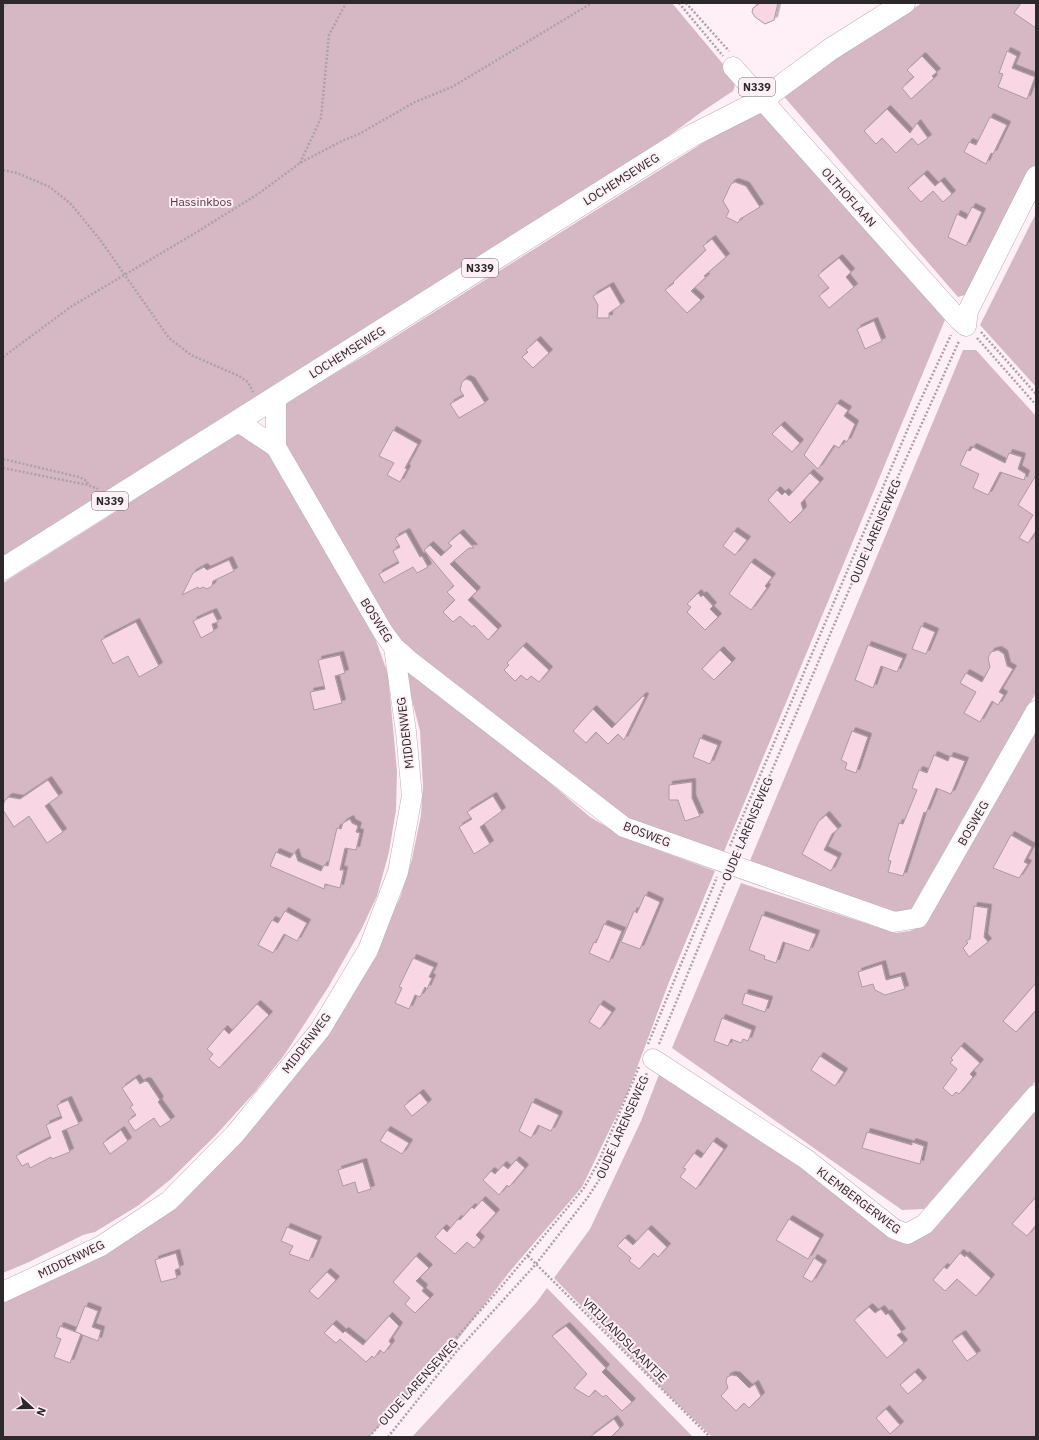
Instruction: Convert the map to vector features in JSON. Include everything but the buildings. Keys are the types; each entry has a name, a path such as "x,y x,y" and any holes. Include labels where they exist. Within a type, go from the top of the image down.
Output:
{"main road":[{"name":"LOCHEMSEWEG","path":"3,569 276,396 904,3"}],"street":[{"name":"OLTHOFLAAN","path":"733,67 962,323"},
{"path":"962,323 1036,176"},
{"name":"BOSWEG","path":"276,396 276,447"},
{"name":"BOSWEG","path":"237,421 276,447 379,626 394,647 411,662 624,827 894,922 918,918 1036,711"},
{"name":"MIDDENWEG","path":"3,1292 102,1246 169,1201 234,1134 320,1030 368,950 398,872 412,796 406,732 394,647"},
{"name":"KLEMBERGERWEG","path":"647,1056 806,1159 894,1229 907,1234 925,1224 1036,1095"}],"path":[{"path":"3,7 7,3"},
{"path":"300,163 321,118 329,35 346,3"},
{"path":"3,357 72,306 126,275 258,194 300,163 342,141 359,134 415,102 452,87 592,3"},
{"path":"679,3 733,67"},
{"path":"686,3 730,52 733,67"},
{"path":"3,170 17,173 50,187 71,204 126,275 169,338 191,355 248,382 253,390 258,408"},
{"path":"962,323 976,326 1036,394"},
{"path":"962,323 1036,405"},
{"name":"OUDE LARENSEWEG","path":"369,1437 528,1256 584,1188 600,1161 647,1056 915,412 962,323"},
{"name":"OUDE LARENSEWEG","path":"388,1437 456,1352 536,1264 588,1197 603,1174 647,1056 727,863 884,509 962,323"},
{"path":"3,459 79,477 87,481 88,485 3,468"},
{"name":"VRIJLANDSLAANTJE","path":"528,1256 710,1437"}],"green space":[{"name":"Hassinkbos","path":"3,3 672,3 728,70 735,85 733,91 665,139 90,501 3,559"},
{"path":"922,3 1036,3 1036,164 971,293 958,297 780,92"},
{"path":"758,111 763,113 947,315 723,854 628,820 400,642 284,447 282,407 298,395 369,353 752,112"},
{"path":"1036,213 1036,387 980,325"},
{"path":"963,350 976,350 1036,416 1036,693 910,911 896,914 749,863"},
{"path":"245,433 273,454 375,638 388,674 397,771 396,810 389,852 377,896 362,928 329,986 285,1054 255,1092 215,1136 171,1179 139,1205 95,1232 83,1235 29,1262 3,1273 3,583 109,516 232,435"},
{"path":"404,669 420,679 541,775 590,817 628,839 715,871 669,982 628,1092 582,1187 511,1270 436,1368 369,1437 3,1437 3,1292 155,1215 364,969 400,898 412,859 421,815 423,785 420,731"},
{"path":"1036,727 1036,1081 924,1209 902,1210 672,1048 741,883 896,933 910,931 924,924"},
{"path":"660,1072 786,1151 899,1239 1036,1101 1036,1437 712,1437 666,1393 554,1278 590,1229 641,1121"},
{"path":"547,1288 693,1437 412,1437 536,1303"}]}
